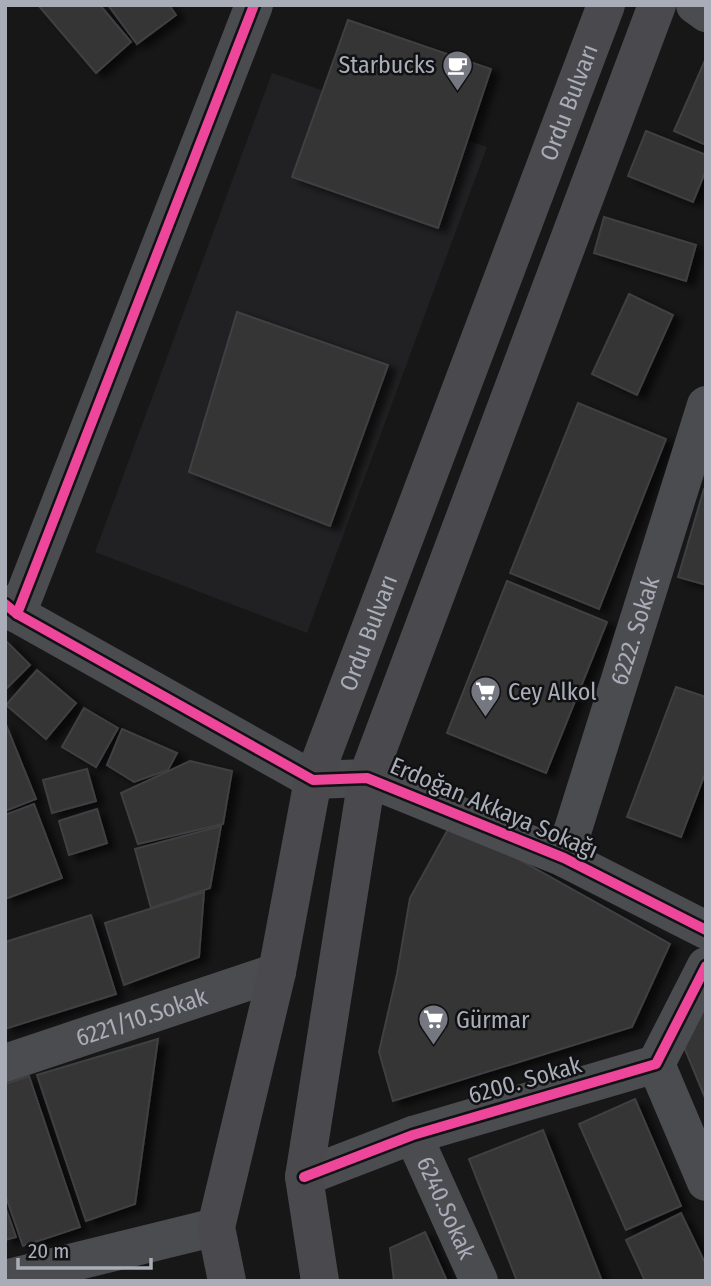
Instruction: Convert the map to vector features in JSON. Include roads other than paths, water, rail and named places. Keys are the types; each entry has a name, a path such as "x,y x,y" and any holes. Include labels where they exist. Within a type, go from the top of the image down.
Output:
{"main road":[{"name":"Ordu Bulvarı","path":"227,1281 216,1227 277,972 313,780 606,5"},
{"name":"Ordu Bulvarı","path":"320,1281 304,1177 367,778 657,5"}],"street":[{"path":"254,5 11,609 313,780"},
{"path":"695,5 706,13"},
{"name":"6222. Sokak","path":"564,858 706,405"},
{"name":"Erdoğan Akkaya Sokağı","path":"313,780 367,778 564,858 706,930"},
{"path":"706,966 656,1064 706,1182"},
{"name":"6221/10.Sokak","path":"5,1063 277,972"},
{"name":"6200. Sokak","path":"304,1177 413,1135 656,1064"},
{"name":"6240.Sokak","path":"413,1135 479,1281"},
{"path":"5,1279 216,1227"}],"place":[{"name":"Starbucks","path":"458,92"},
{"name":"Cey Alkol","path":"485,719"},
{"name":"Gürmar","path":"433,1047"}]}
